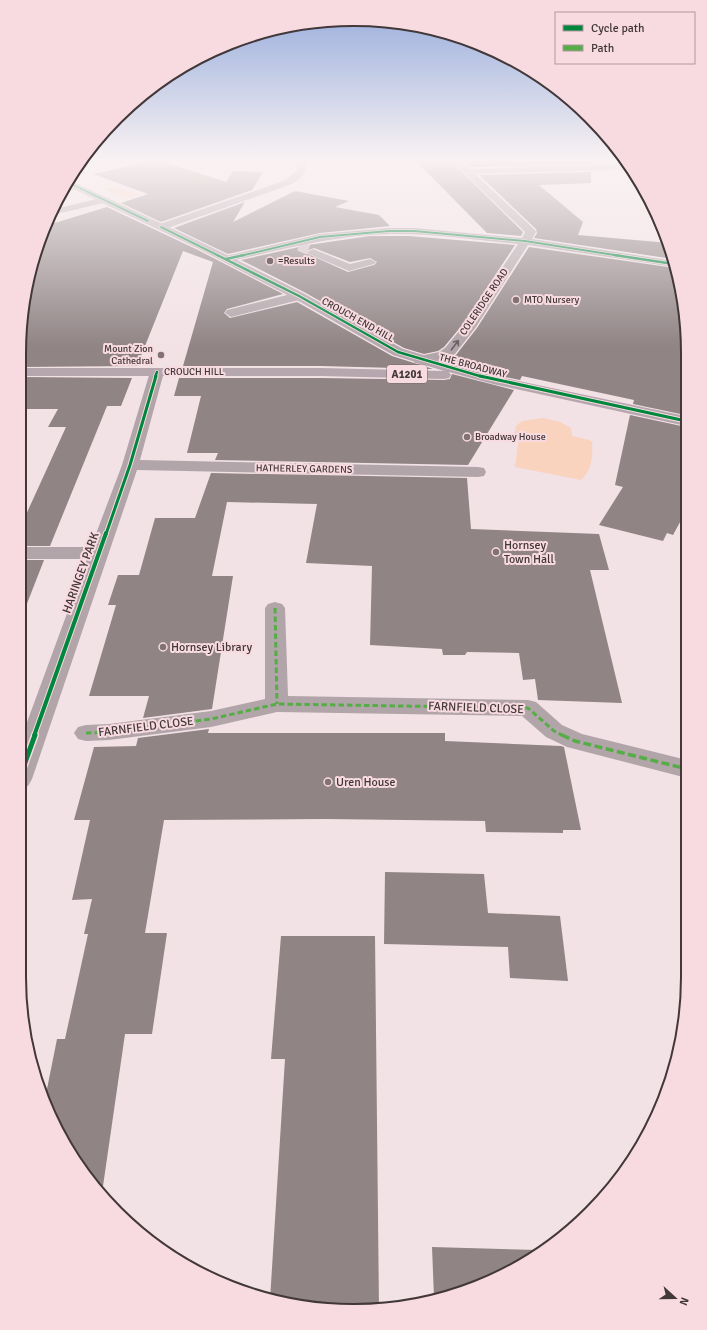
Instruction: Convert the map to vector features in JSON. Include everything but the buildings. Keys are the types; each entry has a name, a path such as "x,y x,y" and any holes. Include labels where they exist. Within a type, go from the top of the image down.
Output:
{"main road":[{"name":"CROUCH END HILL","path":"153,223 299,296 383,345 420,360"},
{"name":"CROUCH HILL","path":"321,372 378,367 420,360"},
{"name":"THE BROADWAY","path":"420,360 493,380 681,420"},
{"name":"CROUCH HILL","path":"26,372 321,372 427,374 493,380"}],"street":[{"path":"161,227 172,223"},
{"path":"522,223 531,232 525,241"},
{"path":"226,259 294,245 320,237 389,231 414,231 525,241 668,263"},
{"name":"COLERIDGE ROAD","path":"420,360 443,355 450,351 469,327 525,241"},
{"path":"313,252 349,268 370,262"},
{"path":"231,313 299,296"},
{"name":"HARINGEY PARK","path":"26,759 130,465 158,372"},
{"name":"HATHERLEY GARDENS","path":"130,465 478,472"},
{"path":"26,553 99,553"},
{"path":"275,608 276,704"},
{"name":"FARNFIELD CLOSE","path":"86,733 109,732 212,719 276,704 528,708 554,731 575,741 681,768"}],"shaded area":[{"path":"543,418 560,422 571,428 572,436 592,442 590,467 588,472 581,480 515,467 519,438 514,437 516,426 522,421"}],"tunnel":[{"path":"299,246 313,252"}],"marked path":[{"path":"275,608 277,704"},
{"path":"86,733 109,732 211,719 277,704 528,708 554,731 575,741 681,768"}],"cycle path":[{"path":"161,227 299,296 398,352 493,380 681,420"},
{"path":"226,259 320,237 389,231 414,231 525,241 668,263"},
{"path":"26,759 130,465 157,372"}],"place":[{"name":"=Results","path":"270,261"},
{"name":"MTO Nursery","path":"516,300"},
{"name":"Mount Zion Cathedral","path":"161,355"},
{"name":"Broadway House","path":"467,437"},
{"name":"Hornsey Town Hall","path":"496,552"},
{"name":"Hornsey Library","path":"163,647"},
{"name":"Uren House","path":"328,782"}]}
